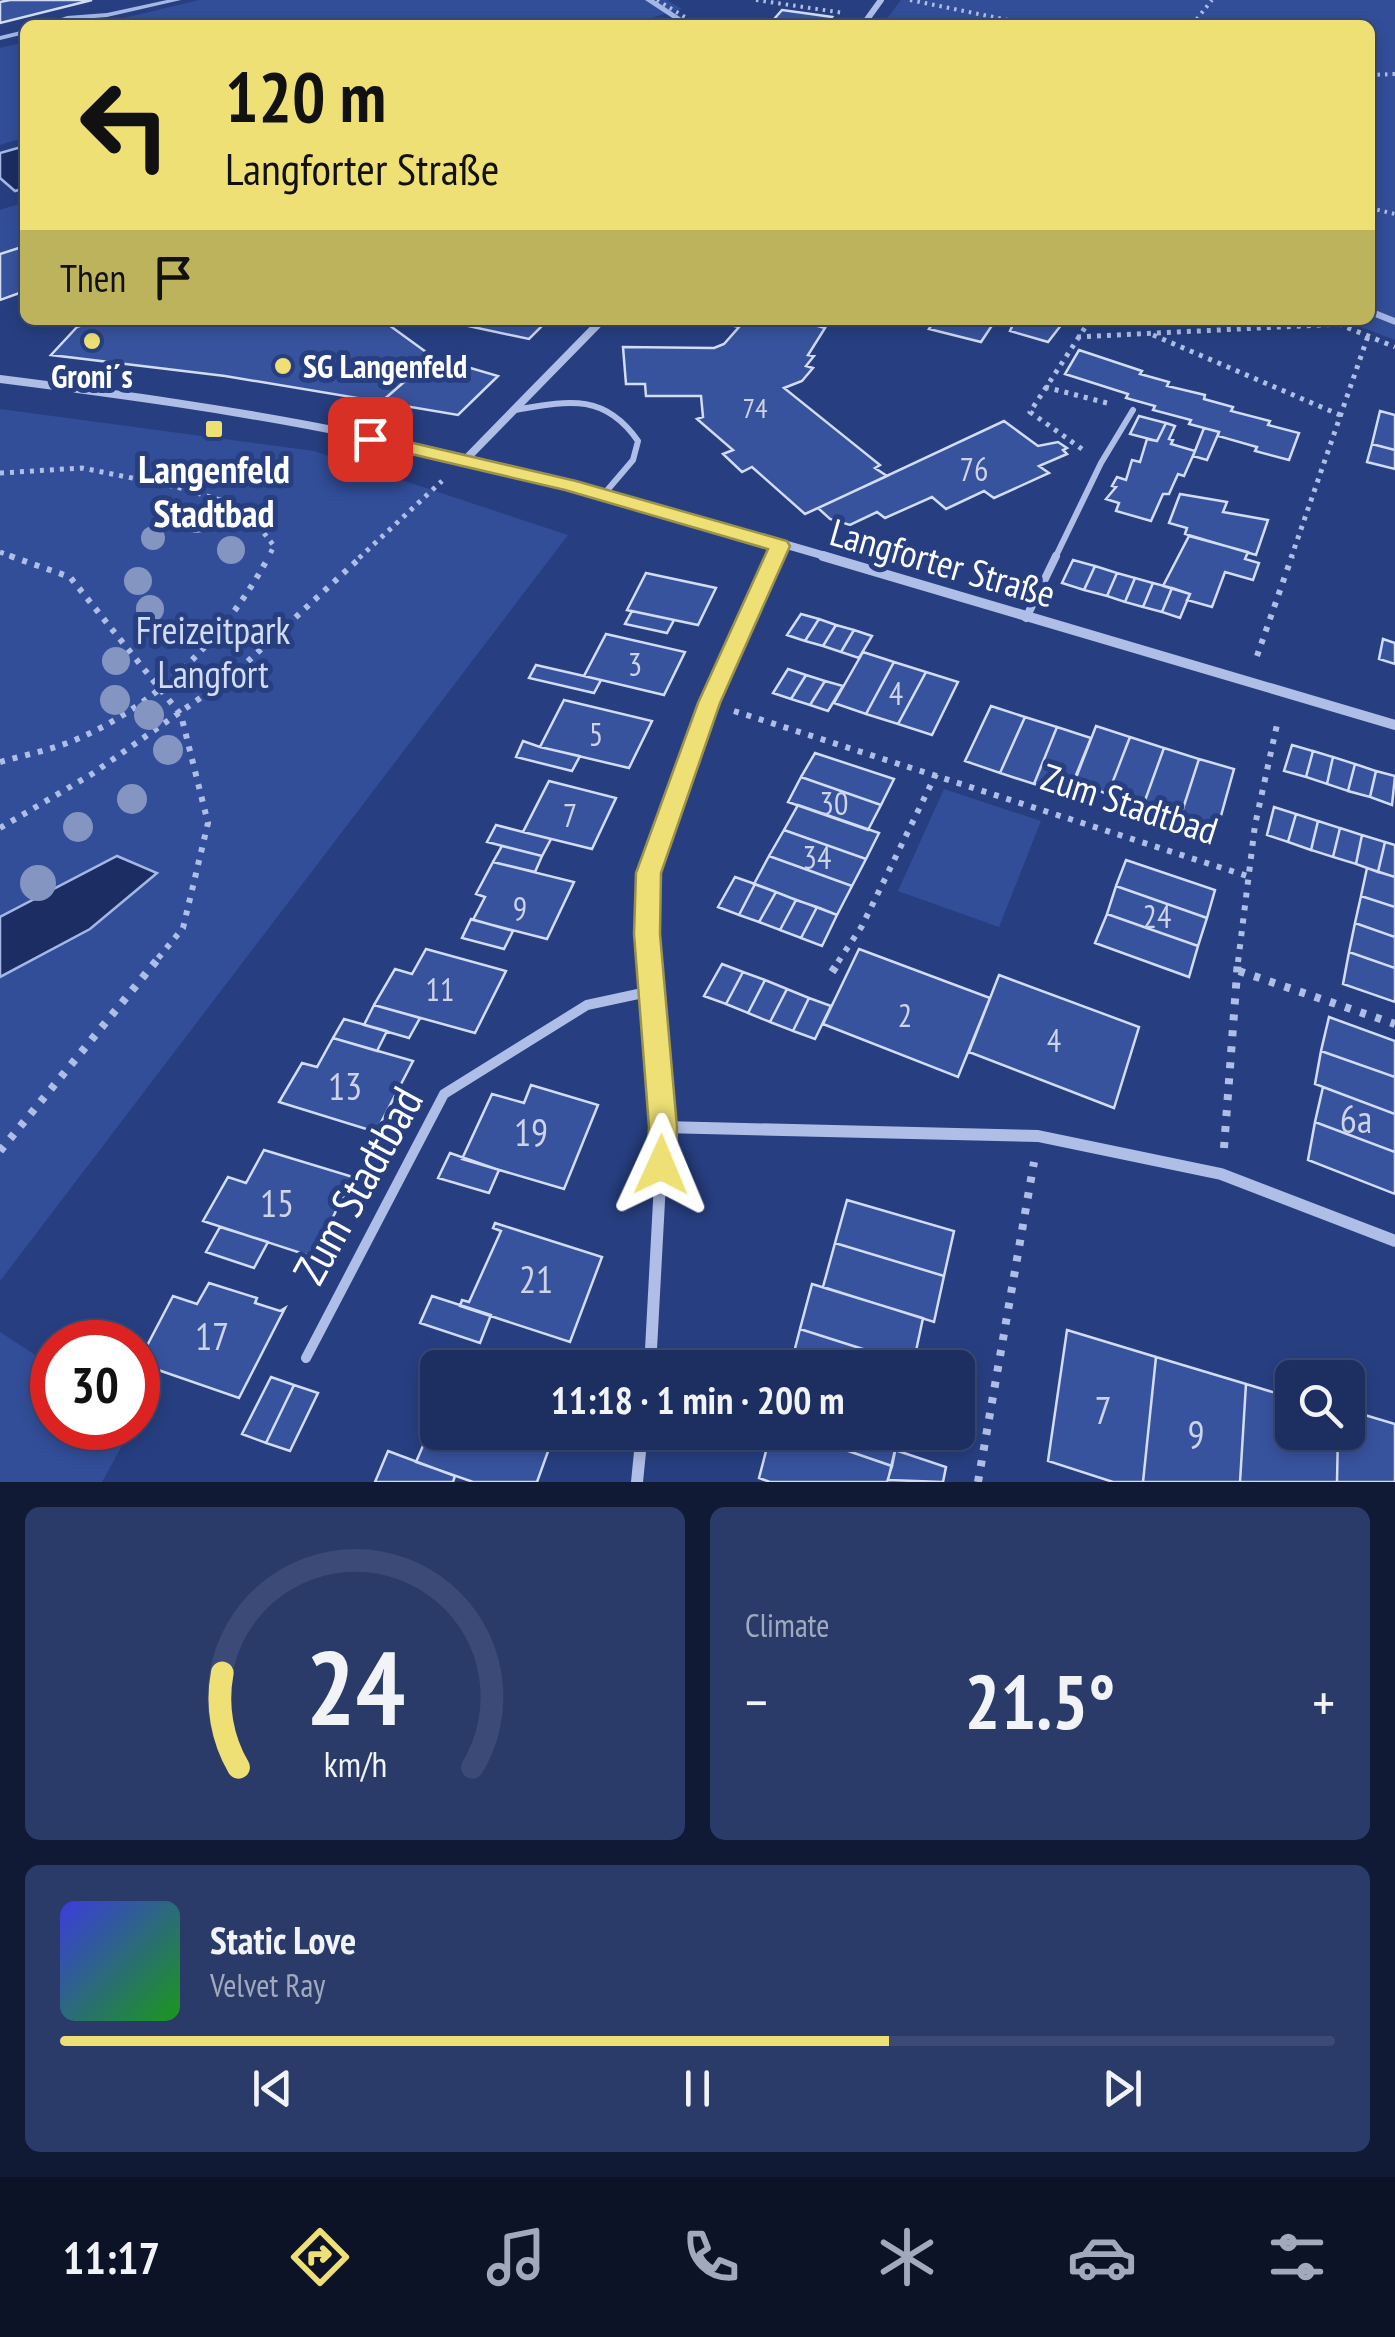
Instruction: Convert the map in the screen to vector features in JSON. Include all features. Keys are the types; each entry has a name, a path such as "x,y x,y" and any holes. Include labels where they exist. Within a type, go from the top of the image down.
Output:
{"street":[{"path":"867,20 881,0"},
{"path":"466,459 597,325"},
{"name":"Langforter Straße","path":"0,378 215,410 466,459 604,494 1395,726"},
{"path":"651,1350 663,1127 647,934 648,873 709,703 780,546"},
{"path":"663,1127 1038,1136 1221,1174 1395,1240"},
{"path":"636,1482 640,1450"}],"lane":[{"path":"515,410 568,401 610,408 626,420 638,440 633,460 604,494"},
{"path":"1026,618 1101,463 1134,410"},
{"name":"Zum Stadtbad","path":"306,1358 444,1094 587,1005 652,991"}],"path":[{"path":"656,0 690,20"},
{"path":"756,0 869,17"},
{"path":"910,0 1008,20"},
{"path":"1196,20 1212,0"},
{"path":"1086,325 1030,412 1101,463"},
{"path":"1077,337 1323,325"},
{"path":"1342,325 1395,347"},
{"path":"1152,335 1340,415"},
{"path":"1248,684 1368,336"},
{"path":"1046,388 1134,410"},
{"path":"0,828 92,774 181,715 233,674 466,459"},
{"path":"0,473 82,468 177,487 220,500 253,519 274,546 256,585 200,652 161,689 86,735 0,762"},
{"path":"0,552 70,577 161,689 181,715 208,822 183,928 0,1151"},
{"name":"Zum Stadtbad","path":"1221,1174 1247,876 1260,781 1285,694"},
{"name":"Zum Stadtbad","path":"709,703 1247,876"},
{"path":"832,972 862,926 936,774"},
{"path":"1238,971 1395,1024"},
{"path":"978,1482 1038,1136"}],"green space":[{"path":"199,0 667,0 682,9 644,20 116,20"},
{"path":"901,0 1395,0 1395,340 1356,325 1375,325 1375,20 886,20"},
{"path":"20,43 20,139 0,145 0,48"},
{"path":"20,204 20,248 0,254 0,210"},
{"name":"Freizeitpark Langfort","path":"0,409 314,451 568,535 0,1281"},
{"path":"944,789 1041,821 999,927 898,891"},
{"path":"0,1332 30,1352 30,1450 120,1450 102,1482 0,1482"}],"shaded area":[{"path":"20,147 20,190 15,191 0,178 0,153"},
{"path":"117,856 157,873 90,929 0,977 0,917"}],"building":[{"path":"92,0 0,23 0,2"},
{"path":"782,10 832,17 829,20 775,18"},
{"path":"20,248 20,293 0,300 0,254"},
{"name":"SG Langenfeld","path":"389,325 433,357 381,402 225,376 51,355 77,327"},
{"path":"464,325 543,325 529,339"},
{"path":"730,325 825,328 808,355 814,356 806,366 813,368 802,381 784,388 880,465 875,468 887,476 805,514 752,467 742,472 723,454 733,450 697,419 703,417 701,396 646,396 645,384 626,384 623,347 714,348 724,344 739,327"},
{"path":"932,325 992,325 981,342 929,329"},
{"path":"1013,325 1061,325 1048,342 1010,331"},
{"path":"1079,350 1169,382 1167,386 1205,395 1204,399 1233,407 1231,411 1270,421 1268,425 1299,433 1289,460 1218,436 1219,432 1189,424 1191,420 1153,410 1155,406 1126,398 1128,394 1065,374"},
{"path":"433,357 498,376 458,415 381,402"},
{"path":"1380,411 1395,415 1395,450 1372,444"},
{"path":"1139,416 1166,423 1157,441 1130,434"},
{"path":"1004,421 1038,446 1058,442 1067,448 1063,450 1067,454 1039,466 1049,473 994,498 984,491 946,509 932,497 885,518 877,512 850,525 830,519 818,508"},
{"path":"1166,423 1175,426 1169,439 1173,440 1171,444 1195,451 1184,476 1178,474 1169,494 1163,494 1151,521 1116,511 1119,503 1106,499 1116,487 1112,486 1117,477 1126,480 1132,460 1140,462 1147,439 1157,441"},
{"path":"1204,428 1219,432 1207,460 1193,456"},
{"path":"1372,444 1395,450 1395,469 1367,462"},
{"path":"1180,494 1227,502 1223,512 1268,520 1256,555 1185,534 1187,528 1169,523"},
{"path":"1189,536 1248,552 1245,559 1259,563 1253,580 1225,572 1212,607 1187,600 1190,594 1163,586"},
{"path":"1073,560 1095,566 1084,590 1062,583"},
{"path":"1095,566 1117,573 1107,596 1084,590"},
{"path":"646,573 716,588 698,625 627,610"},
{"path":"1117,573 1135,578 1125,602 1107,596"},
{"path":"1135,578 1153,583 1143,607 1125,602"},
{"path":"1153,583 1172,588 1162,612 1143,607"},
{"path":"1172,588 1190,594 1180,618 1162,612"},
{"path":"632,611 674,620 667,633 625,624"},
{"path":"801,614 819,619 805,641 787,635"},
{"path":"819,619 836,625 823,646 805,641"},
{"path":"836,625 854,630 841,652 823,646"},
{"path":"854,630 872,636 859,658 841,652"},
{"path":"606,634 685,652 664,695 584,676"},
{"path":"1383,639 1395,643 1395,664 1379,659"},
{"path":"863,652 894,662 866,714 834,703"},
{"path":"894,662 926,672 898,724 866,714"},
{"path":"536,665 601,680 594,693 529,678"},
{"path":"788,669 806,675 791,699 773,693"},
{"path":"926,672 958,682 932,735 898,724"},
{"path":"806,675 825,681 810,705 791,699"},
{"path":"825,681 843,686 828,711 810,705"},
{"path":"564,700 652,721 629,768 540,747"},
{"path":"991,706 1025,717 1000,773 965,761"},
{"path":"1025,717 1057,727 1034,784 1000,773"},
{"path":"1096,726 1130,737 1108,794 1074,783"},
{"path":"1057,727 1091,738 1068,795 1034,784"},
{"path":"1130,737 1164,748 1143,806 1108,794"},
{"path":"523,741 580,756 572,771 516,757"},
{"path":"1292,745 1313,751 1306,777 1284,771"},
{"path":"1164,748 1199,759 1180,818 1143,806"},
{"path":"1313,751 1333,757 1327,784 1306,777"},
{"path":"815,753 894,779 881,805 801,777"},
{"path":"1333,757 1355,764 1348,791 1327,784"},
{"path":"1199,759 1234,769 1217,830 1180,818"},
{"path":"1355,764 1376,771 1370,797 1348,791"},
{"path":"1376,771 1395,776 1392,805 1370,797"},
{"path":"801,777 881,805 868,830 788,802"},
{"path":"549,781 616,798 592,849 523,832"},
{"path":"798,805 879,833 866,859 784,830"},
{"path":"1274,807 1296,814 1288,842 1267,835"},
{"path":"1296,814 1318,821 1311,850 1288,842"},
{"path":"1318,821 1340,828 1333,857 1311,850"},
{"path":"496,825 551,839 542,856 487,842"},
{"path":"1340,828 1362,835 1356,864 1333,857"},
{"path":"784,830 866,859 852,886 769,856"},
{"path":"1362,835 1385,842 1378,872 1356,864"},
{"path":"1385,842 1395,845 1395,877 1378,872"},
{"path":"502,846 542,856 535,872 493,862"},
{"path":"769,856 852,886 837,915 754,884"},
{"path":"1126,860 1215,890 1207,918 1116,886"},
{"path":"493,862 574,882 547,939 473,920 485,897 476,894"},
{"path":"1367,868 1395,877 1395,907 1361,896"},
{"path":"735,877 755,884 739,915 718,907"},
{"path":"755,884 776,892 759,922 739,915"},
{"path":"1116,886 1207,918 1198,946 1107,914"},
{"path":"776,892 796,900 780,930 759,922"},
{"path":"1361,896 1395,907 1395,937 1355,923"},
{"path":"796,900 817,907 801,938 780,930"},
{"path":"817,907 837,915 822,946 801,938"},
{"path":"1107,914 1198,946 1189,977 1095,943"},
{"path":"471,919 513,931 504,949 462,938"},
{"path":"1355,923 1395,937 1395,968 1349,952"},
{"path":"426,949 506,971 475,1033 374,1005 395,969 412,974"},
{"path":"859,949 990,998 958,1077 823,1024"},
{"path":"1349,952 1395,968 1395,1002 1343,984"},
{"path":"722,964 743,972 726,1004 704,996"},
{"path":"743,972 765,980 748,1013 726,1004"},
{"path":"999,975 1139,1027 1114,1108 969,1052"},
{"path":"765,980 787,989 770,1022 748,1013"},
{"path":"787,989 809,998 793,1031 770,1022"},
{"path":"809,998 831,1006 815,1039 793,1031"},
{"path":"374,1005 420,1018 409,1038 364,1025"},
{"path":"1329,1017 1395,1041 1395,1077 1321,1051"},
{"path":"344,1019 387,1031 377,1051 333,1038"},
{"path":"333,1038 413,1061 376,1132 279,1102 302,1063 317,1067"},
{"path":"1321,1051 1395,1077 1395,1114 1315,1084"},
{"path":"531,1085 598,1105 564,1189 462,1159 492,1094 524,1103"},
{"path":"1323,1087 1395,1114 1395,1152 1315,1122"},
{"path":"1315,1122 1395,1152 1395,1194 1308,1160"},
{"path":"264,1150 353,1177 313,1257 203,1221 228,1177 246,1183"},
{"path":"450,1153 499,1170 489,1193 438,1178"},
{"path":"847,1200 954,1231 944,1276 835,1243"},
{"path":"495,1223 602,1257 570,1342 460,1306 462,1300 469,1302 501,1231 493,1228"},
{"path":"220,1227 268,1242 254,1268 206,1252"},
{"path":"835,1243 944,1276 934,1322 823,1287"},
{"path":"209,1283 257,1298 255,1303 280,1311 285,1308 239,1398 160,1371 160,1321 173,1296 197,1304"},
{"path":"812,1284 923,1318 916,1350 866,1350 800,1329"},
{"path":"432,1296 491,1315 480,1343 420,1323"},
{"path":"800,1329 866,1350 795,1350"},
{"path":"1067,1330 1156,1357 1143,1482 1113,1482 1048,1461"},
{"path":"1156,1357 1246,1384 1240,1482 1143,1482"},
{"path":"271,1377 294,1385 266,1443 242,1434"},
{"path":"1246,1384 1275,1393 1275,1450 1338,1450 1337,1482 1240,1482"},
{"path":"294,1385 318,1393 290,1451 266,1443"},
{"path":"1365,1415 1395,1424 1395,1482 1337,1482 1338,1450 1365,1450"},
{"path":"421,1450 549,1450 537,1482 473,1482 416,1462"},
{"path":"766,1450 845,1450 892,1466 887,1482 770,1482 759,1478"},
{"path":"845,1450 895,1450 892,1466"},
{"path":"895,1450 946,1467 943,1482 888,1480"},
{"path":"388,1451 455,1476 453,1482 375,1482"}],"waterway":[{"path":"61,20 177,0"},
{"path":"649,0 680,20"},
{"path":"0,38 20,33"},
{"path":"1375,313 1395,322"}],"place":[{"name":"Groni´s","path":"92,341"},
{"name":"SG Langenfeld","path":"283,366"},
{"name":"Langenfeld Stadtbad","path":"214,429"}],"route":[{"path":"370,439 570,485 780,546 709,703 648,873 647,934 663,1127 661,1165"}]}
